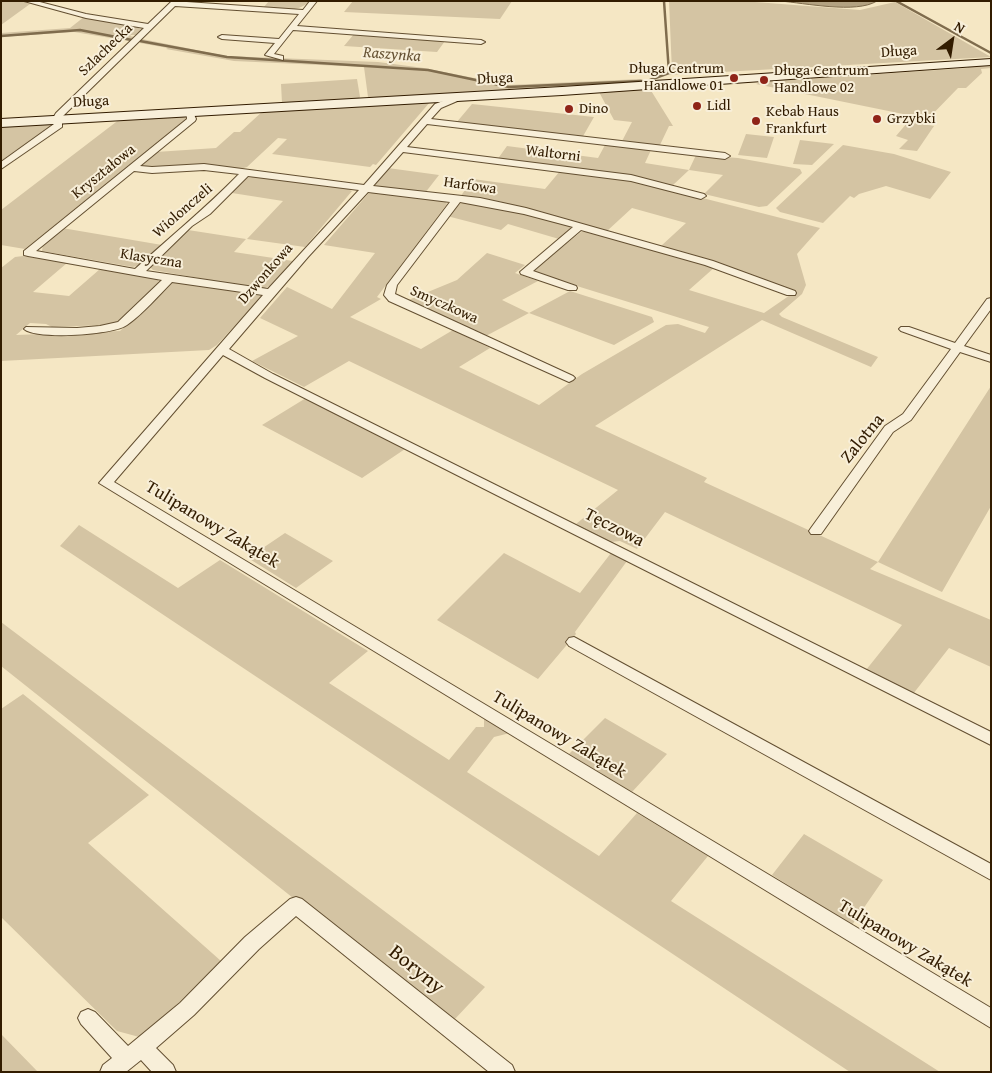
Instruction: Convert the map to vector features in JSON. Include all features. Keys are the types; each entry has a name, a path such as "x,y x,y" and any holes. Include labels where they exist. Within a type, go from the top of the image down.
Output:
{"street":[{"path":"26,1 150,27"},
{"path":"58,9 68,1"},
{"path":"280,58 270,56 279,41 314,1"},
{"path":"175,3 305,12"},
{"name":"Szlachecka","path":"1,166 58,125 60,123 58,120 59,115 175,3"},
{"path":"290,28 480,42"},
{"path":"222,37 279,41"},
{"name":"Długa","path":"1,123 652,86 991,62"},
{"name":"Dzwonkowa","path":"106,483 221,349 424,122 442,103 459,97"},
{"name":"Kryształowa","path":"28,253 190,121 192,119 189,112"},
{"name":"Waltorni","path":"424,122 725,156"},
{"name":"Waltorni","path":"400,149 631,178 700,196"},
{"name":"Harfowa","path":"133,168 158,170 199,166 511,207 719,266 791,293"},
{"name":"Wiolonczeli","path":"138,272 189,224 207,212 247,172"},
{"name":"Smyczkowa","path":"453,198 455,202 392,285 389,295 400,302 569,378"},
{"path":"572,288 525,272 576,231 578,226"},
{"name":"Klasyczna","path":"28,253 170,278 271,293"},
{"path":"30,330 91,331 112,328 122,324 170,278"},
{"name":"Zalotna","path":"816,531 889,428 907,417 991,301"},
{"path":"905,329 991,359"},
{"name":"Tęczowa","path":"221,349 261,372 991,739"},
{"name":"Tulipanowy Zakątek","path":"106,483 991,1019"},
{"path":"574,642 991,873"},
{"name":"Boryny","path":"134,1053 187,1009 252,943 296,905 505,1072"},
{"path":"88,1018 134,1053 166,1072"},
{"path":"110,1072 134,1053"}],"shaded area":[{"path":"1,1 21,1 30,4 1,25"},
{"path":"269,1 310,1 300,8 294,9 263,8"},
{"path":"353,1 512,1 500,19 344,12"},
{"path":"669,1 742,1 860,10 895,2 991,57 669,75 672,72"},
{"path":"780,1 877,1 868,5 844,7"},
{"path":"84,17 137,27 142,30 136,35 131,35 134,37 129,41 74,32 1,37 1,33 70,28"},
{"path":"354,34 445,41 437,52 344,46"},
{"path":"142,39 226,56 378,62 424,68 509,85 641,79 643,82 371,98 368,97 364,67 234,61 140,43"},
{"path":"991,64 991,68 981,69 982,73 966,88 958,88 923,124 934,126 917,151 899,149 908,140 896,136 913,116 756,84 761,82 967,68 970,65"},
{"path":"357,79 360,97 358,99 282,103 281,84"},
{"path":"650,89 673,126 669,126 659,147 621,143 632,122 614,120 599,92"},
{"path":"430,102 376,165 373,164 370,167 272,154 287,139 278,138 247,167 240,169 201,164 152,169 143,167 141,164 156,152 216,148 234,132 240,132 263,111"},
{"path":"472,104 594,117 582,138 456,123"},
{"path":"183,116 187,119 25,249 1,245 1,210 120,119"},
{"path":"49,124 52,126 1,161 1,127"},
{"path":"746,134 774,137 767,158 738,155"},
{"path":"800,140 834,144 812,165 793,164"},
{"path":"605,145 651,150 645,163 689,170 672,186 634,176 497,160 507,146 598,158"},
{"path":"843,145 894,154 951,172 930,199 886,186 859,194 854,198 850,196 823,223 780,212 776,208"},
{"path":"696,155 738,158 800,169 802,173 767,206 759,207 704,194 723,175 689,170"},
{"path":"388,168 439,175 425,193 378,188 375,184"},
{"path":"560,171 636,181 820,228 797,254 806,285 802,294 779,314 782,317 878,357 871,367 762,320 595,426 707,478 704,482 878,562 870,569 991,620 991,667 949,648 913,694 866,670 902,625 665,512 637,549 620,541 611,542 576,524 618,490 349,361 304,387 252,361 298,336 260,318 287,287 332,309 375,253 324,245 368,194 374,192 444,200 447,204 377,297 381,299 350,317 421,349 453,330 490,348 459,367 539,405 582,374 666,325 678,324 705,333 709,327 535,273 533,270 581,232 590,232 715,267 689,290 764,313 796,291 661,246 686,223 632,208 607,231 516,207 460,197 473,179 545,189"},
{"path":"257,176 352,191 305,247 247,239 283,201 232,193 247,178"},
{"path":"465,202 501,207 569,225 571,229 559,239 508,224 501,230 447,216 456,205"},
{"path":"62,228 162,245 140,265 133,267 42,251 43,244"},
{"path":"188,230 246,239 234,252 293,261 270,286 261,289 153,270 150,267"},
{"path":"487,253 525,265 515,273 538,281 502,300 529,313 484,337 406,301 457,280"},
{"path":"23,256 67,263 33,292 69,296 100,269 157,278 159,282 117,322 106,325 52,327 46,324 30,323 16,335 120,331 169,284 178,282 262,296 217,345 209,350 1,361 1,268 15,257"},
{"path":"570,291 652,317 654,322 614,345 529,313"},
{"path":"991,386 991,506 942,592 878,562"},
{"path":"306,398 405,449 362,478 262,425"},
{"path":"79,525 178,588 220,560 368,651 329,683 449,760 476,727 484,727 484,716 510,733 494,737 467,772 599,856 637,813 708,856 671,901 940,1072 850,1072 60,546"},
{"path":"285,533 333,561 296,588 248,558"},
{"path":"504,553 580,593 611,553 627,561 575,632 576,634 538,679 437,620"},
{"path":"1,622 485,987 454,1020 312,913 1,666"},
{"path":"23,694 149,795 88,843 221,961 143,1038 117,1031 1,917 1,709"},
{"path":"605,718 667,754 632,792 569,754"},
{"path":"804,834 883,880 852,925 772,875"},
{"path":"1,1034 38,1072 1,1072"}],"waterway":[{"name":"Raszynka","path":"650,80 669,73 664,1"},
{"path":"896,1 991,53"},
{"name":"Raszynka","path":"1,36 80,30 132,40"},
{"name":"Raszynka","path":"140,41 227,57 428,70 509,87 642,81"}],"place":[{"name":"Długa Centrum Handlowe 01","path":"734,78"},
{"name":"Długa Centrum Handlowe 02","path":"764,80"},
{"name":"Lidl","path":"697,106"},
{"name":"Dino","path":"569,109"},
{"name":"Grzybki","path":"877,119"},
{"name":"Kebab Haus Frankfurt","path":"756,121"}]}
